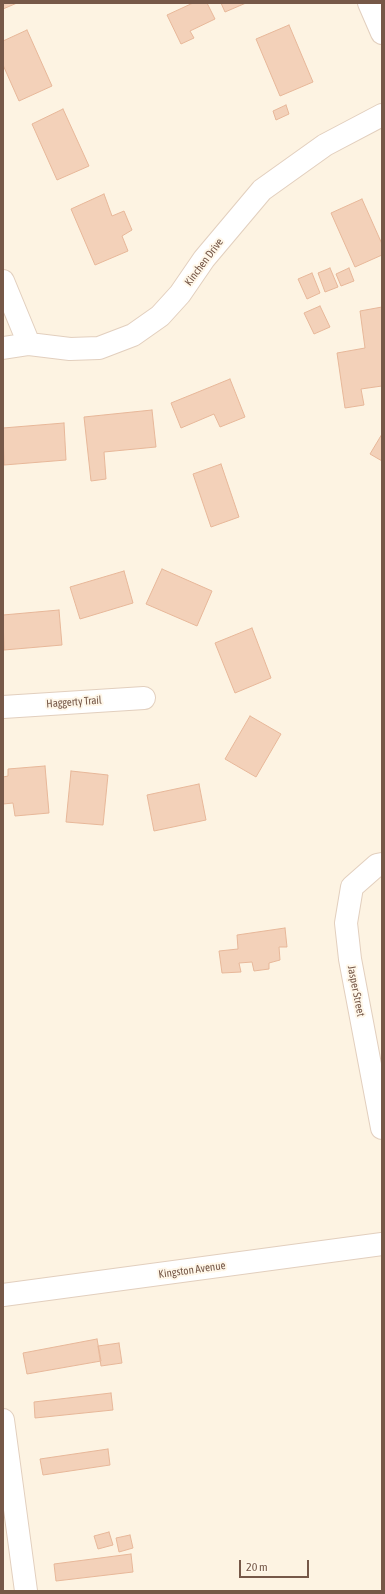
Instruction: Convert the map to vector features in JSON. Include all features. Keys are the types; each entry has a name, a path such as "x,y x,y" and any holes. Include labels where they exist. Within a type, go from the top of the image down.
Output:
{"street":[{"path":"369,3 382,33"},
{"name":"Kinchen Drive","path":"3,348 29,344 70,349 100,348 133,336 160,316 180,294 204,259 262,190 325,145 382,115"},
{"path":"3,280 29,344"},
{"name":"Haggerty Trail","path":"3,707 144,698"},
{"name":"Jasper Street","path":"380,864 352,887 346,923 350,959 382,1128"},
{"name":"Kingston Avenue","path":"3,1295 382,1244"},
{"path":"3,1420 26,1591"}],"building":[{"path":"3,3 17,3 3,9"},
{"path":"193,3 207,3 215,19 190,31 194,38 181,44 167,15"},
{"path":"221,3 246,3 225,12"},
{"path":"289,25 313,82 280,96 256,39"},
{"path":"27,30 52,86 19,101 3,65 3,41"},
{"path":"286,105 289,114 276,120 273,111"},
{"path":"63,109 89,166 57,180 32,124"},
{"path":"104,194 112,216 124,211 132,230 122,236 128,251 95,265 71,209"},
{"path":"362,199 382,244 382,255 355,267 331,213"},
{"path":"330,268 338,287 325,292 318,273"},
{"path":"349,268 354,281 341,286 336,274"},
{"path":"312,273 320,293 307,299 298,279"},
{"path":"320,306 330,327 314,334 304,313"},
{"path":"382,307 382,386 361,389 364,405 345,408 337,353 365,348 360,311"},
{"path":"230,379 245,417 220,427 214,414 181,428 171,403"},
{"path":"152,410 156,447 104,452 106,479 91,481 84,417"},
{"path":"64,423 66,460 4,465 3,428"},
{"path":"382,434 382,461 370,454"},
{"path":"221,464 239,517 211,527 193,474"},
{"path":"162,569 212,591 197,626 146,604"},
{"path":"124,571 133,603 80,619 70,587"},
{"path":"59,610 62,645 4,650 3,615"},
{"path":"252,628 271,678 235,693 215,643"},
{"path":"250,716 281,734 256,777 225,759"},
{"path":"45,766 49,813 15,816 13,803 3,804 3,777 8,776 8,769"},
{"path":"71,771 108,775 103,825 66,822"},
{"path":"199,784 206,820 154,831 147,795"},
{"path":"285,928 287,947 279,947 280,960 269,963 269,969 254,971 252,962 239,963 241,972 222,973 219,951 238,949 237,935"},
{"path":"97,1339 101,1361 27,1374 23,1353"},
{"path":"119,1343 122,1363 101,1366 98,1346"},
{"path":"111,1393 113,1410 35,1418 34,1402"},
{"path":"108,1449 110,1465 43,1475 40,1459"},
{"path":"109,1532 113,1545 98,1549 94,1536"},
{"path":"130,1535 133,1548 119,1552 116,1538"},
{"path":"131,1554 133,1572 56,1581 54,1564"}]}
